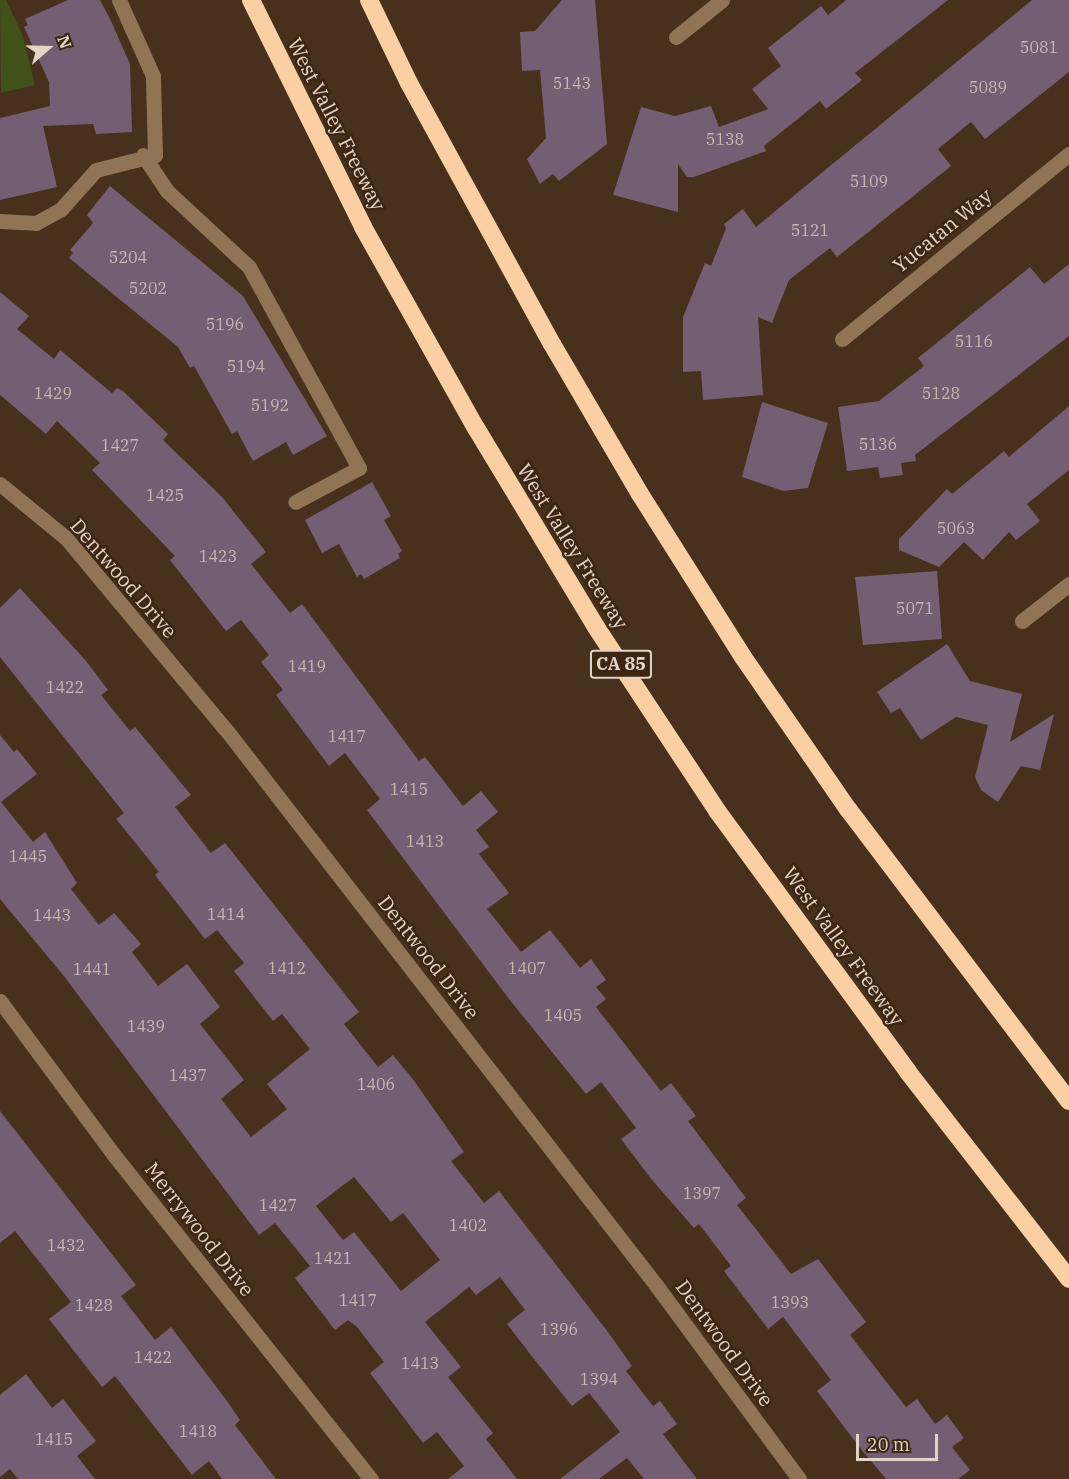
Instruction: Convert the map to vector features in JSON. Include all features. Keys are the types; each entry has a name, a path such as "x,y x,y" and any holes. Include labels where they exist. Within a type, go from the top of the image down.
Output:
{"highway":[{"name":"West Valley Freeway","path":"251,0 363,227 476,429 596,627 718,812 908,1072 1069,1279"},
{"path":"369,0 414,92 552,344 640,494 743,657 848,809 1069,1101"}],"street":[{"path":"0,221 36,223 61,209 96,170 144,155 155,155 153,76 119,0"},
{"path":"675,37 722,0"},
{"name":"Yucatan Way","path":"842,339 1069,153"},
{"path":"144,155 167,191 249,267 359,468 295,502"},
{"name":"Dentwood Drive","path":"0,484 66,538 227,731 656,1285 799,1479"},
{"path":"1022,621 1069,584"},
{"name":"Merrywood Drive","path":"0,1001 114,1155 371,1479"}],"green space":[{"path":"0,0 6,0 23,36 35,85 1,93"}],"building":[{"path":"68,0 100,0 111,21 130,64 132,132 96,134 93,124 43,126 57,187 0,200 0,118 50,106 49,82 24,27 28,25 25,19"},
{"path":"562,0 595,0 607,144 559,181 553,174 540,184 527,159 546,138 540,70 522,71 520,32 535,31"},
{"path":"846,0 948,0 855,73 862,80 826,109 820,101 764,146 766,151 694,177 687,177 678,164 678,212 613,195 641,107 675,116 711,106 719,127 768,109 752,89 781,66 768,48 821,6 828,15"},
{"path":"1032,0 1069,0 1069,72 985,139 971,122 938,149 951,166 837,257 830,248 789,280 772,323 758,317 763,395 703,400 701,371 683,372 683,317 705,263 711,266 726,228 724,224 743,209 756,227"},
{"path":"110,186 243,296 327,436 293,455 286,442 253,461 237,431 232,434 194,366 190,368 178,347 69,258 73,253 70,250 93,223 87,215"},
{"path":"1069,264 1069,336 915,455 916,461 901,463 903,475 880,478 878,467 847,471 838,407 879,401 924,366 918,358 1030,267 1044,284"},
{"path":"0,292 29,316 17,329 54,359 60,350 112,393 117,388 123,391 168,434 163,440 222,497 266,552 251,564 290,613 302,604 419,761 425,757 463,806 481,791 498,812 476,830 489,847 479,854 509,893 487,909 521,952 550,930 580,968 591,959 606,980 596,987 606,999 596,1007 661,1091 671,1083 696,1116 688,1121 746,1198 737,1205 791,1274 818,1259 866,1322 850,1335 906,1407 917,1399 935,1424 947,1415 964,1438 952,1447 970,1470 958,1479 886,1479 860,1448 817,1391 831,1380 783,1317 768,1329 724,1271 731,1266 699,1224 694,1228 652,1180 621,1139 636,1128 601,1082 586,1094 509,999 367,810 380,799 345,753 329,766 276,695 283,690 261,662 269,655 241,620 226,631 170,560 175,556 92,470 100,463 57,421 46,434 0,395"},
{"path":"762,402 828,423 808,488 783,491 742,477"},
{"path":"1069,406 1069,470 1027,504 1040,521 1016,540 1009,532 983,560 964,542 939,567 899,550 899,539 947,489 952,494 1004,451 1009,457"},
{"path":"372,482 391,516 384,520 402,551 398,554 400,558 364,579 361,574 357,577 339,544 322,553 305,520"},
{"path":"937,571 942,639 863,645 855,577"},
{"path":"20,588 86,661 108,690 101,695 130,731 135,727 191,795 175,807 211,853 225,843 359,1012 344,1024 378,1067 393,1055 464,1152 451,1161 484,1203 499,1191 632,1366 626,1371 653,1406 660,1401 677,1424 663,1434 697,1479 644,1479 627,1458 599,1479 560,1479 620,1432 589,1393 572,1406 534,1359 507,1324 525,1310 500,1277 476,1295 469,1287 425,1322 461,1367 448,1377 493,1433 486,1439 517,1479 448,1479 464,1466 437,1432 423,1443 370,1373 384,1362 357,1327 348,1320 335,1330 295,1278 310,1266 275,1223 259,1235 63,975 0,899 0,735 14,752 17,749 37,774 1,802 33,842 45,832 77,883 71,889 99,925 114,913 141,944 132,952 158,986 187,964 220,1007 200,1024 244,1080 221,1099 251,1137 287,1109 267,1084 310,1049 282,1014 273,1021 234,971 244,963 217,930 205,939 155,875 159,872 116,819 124,813 0,657 0,608","holes":["354,1177 391,1222 403,1213 440,1260 401,1291 354,1232 343,1240 316,1206"]},
{"path":"947,644 970,681 1022,694 1010,742 1054,714 1040,770 1021,766 998,802 981,790 975,777 988,725 956,717 921,740 900,708 891,713 877,692"},
{"path":"0,1111 136,1285 121,1296 155,1340 171,1327 227,1401 240,1420 235,1425 276,1479 222,1479 209,1461 192,1475 115,1376 102,1387 49,1319 71,1302 15,1231 0,1243"},
{"path":"26,1374 52,1408 63,1399 96,1441 77,1456 95,1479 18,1479 10,1469 0,1477 0,1395"}]}
